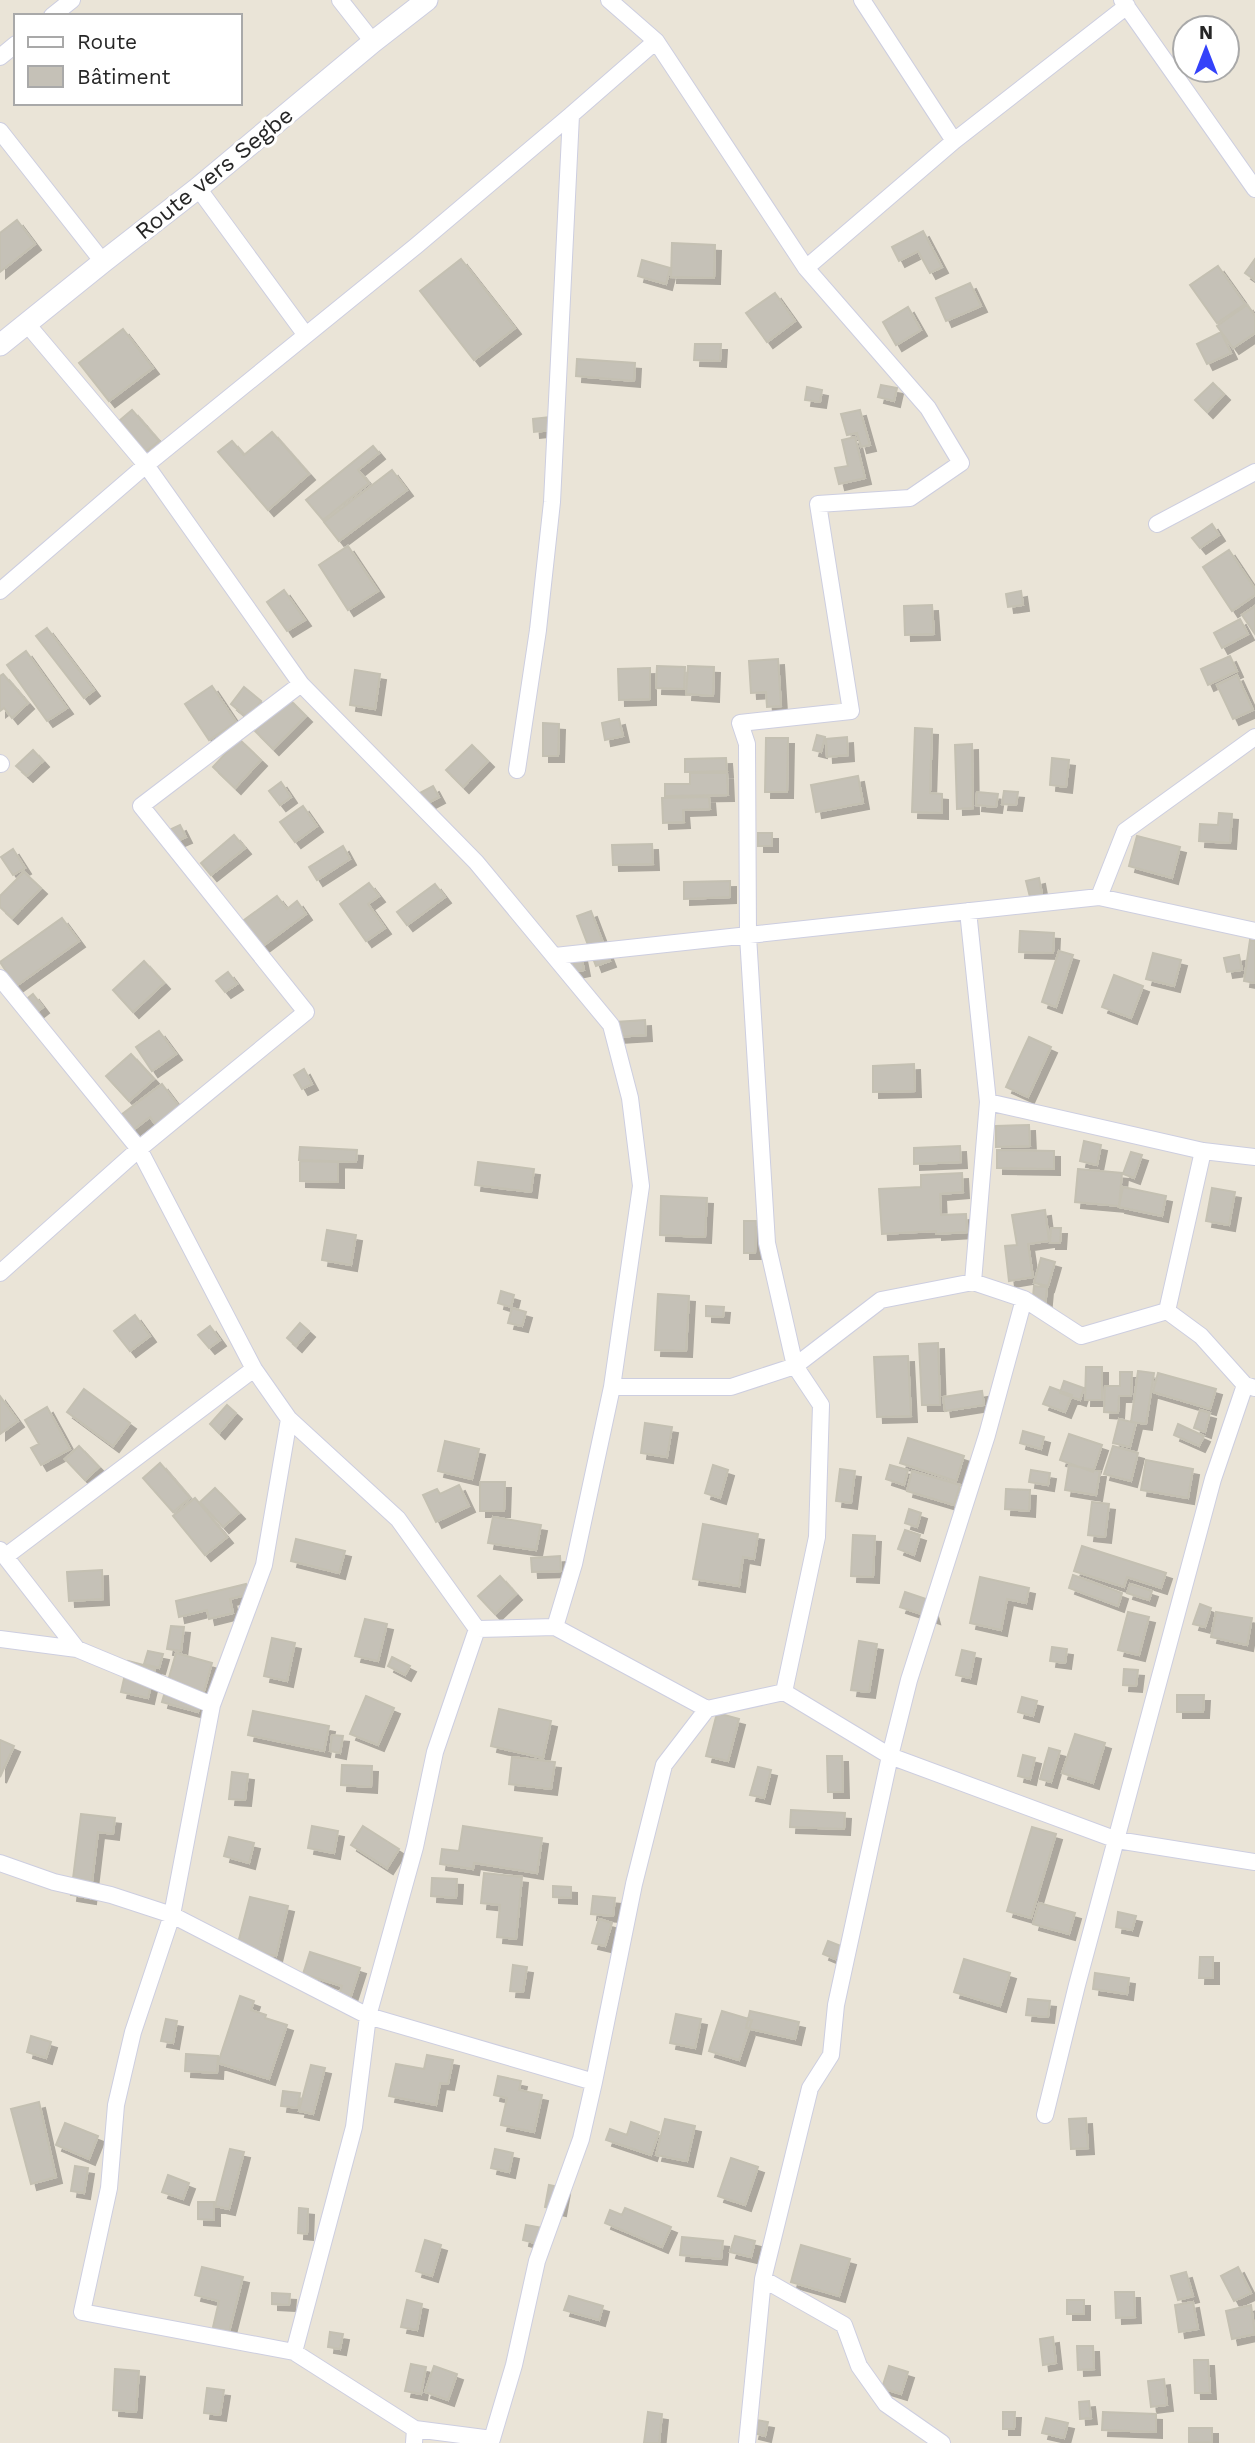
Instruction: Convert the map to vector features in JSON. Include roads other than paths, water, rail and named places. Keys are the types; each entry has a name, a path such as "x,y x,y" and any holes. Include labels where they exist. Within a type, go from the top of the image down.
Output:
{"main road":[{"name":"Route vers Segbe","path":"0,345 198,188 427,0"}],"street":[{"path":"54,14 72,0"},
{"path":"340,0 373,42"},
{"path":"609,0 656,41 806,268 928,408 961,463 910,498 818,504 850,711 740,723 747,744 748,936 767,1243 795,1366 821,1405 817,1537 784,1692"},
{"path":"862,0 954,141"},
{"path":"806,268 954,141 1124,3 1255,188"},
{"path":"0,591 146,465 416,246 656,41"},
{"path":"0,57 14,46"},
{"path":"517,770 538,630 552,502 571,115"},
{"path":"0,131 103,262"},
{"path":"198,188 305,334"},
{"path":"27,324 146,465 301,684 475,862 611,1026 630,1098 641,1186 612,1387 574,1564 555,1627"},
{"path":"1157,524 1255,472"},
{"path":"0,1273 139,1149 306,1012 141,806 301,684"},
{"path":"1099,897 1125,831 1255,737"},
{"path":"555,956 1099,897 1255,931"},
{"path":"968,911 988,1102 973,1282"},
{"path":"0,978 139,1149 254,1369 289,1419 398,1519 477,1629"},
{"path":"988,1102 1203,1151 1255,1157"},
{"path":"1167,1311 1203,1151"},
{"path":"612,1387 731,1387 795,1366 881,1300 973,1282 1024,1299 1082,1336 1167,1311"},
{"path":"747,2443 764,2279 810,2088 831,2055 835,2005 890,1756 909,1680 987,1435 1024,1299"},
{"path":"1045,2115 1077,1985 1213,1479 1250,1387 1201,1336 1167,1311"},
{"path":"77,1649 3,1553 254,1369"},
{"path":"289,1419 264,1565 212,1705 172,1915 133,2032 116,2105 109,2188 82,2312 294,2352 414,2436 497,2441 537,2261 581,2138 634,1884 664,1765 708,1709 784,1692 890,1756 1118,1840 1255,1862"},
{"path":"477,1629 555,1627 708,1709"},
{"path":"294,2352 354,2127 368,2016 415,1847 435,1752 477,1629"},
{"path":"0,1639 77,1649 212,1705"},
{"path":"0,1863 54,1882 111,1895 172,1915 368,2016 594,2082"},
{"path":"764,2279 844,2325 859,2366 886,2404 942,2443"}]}
